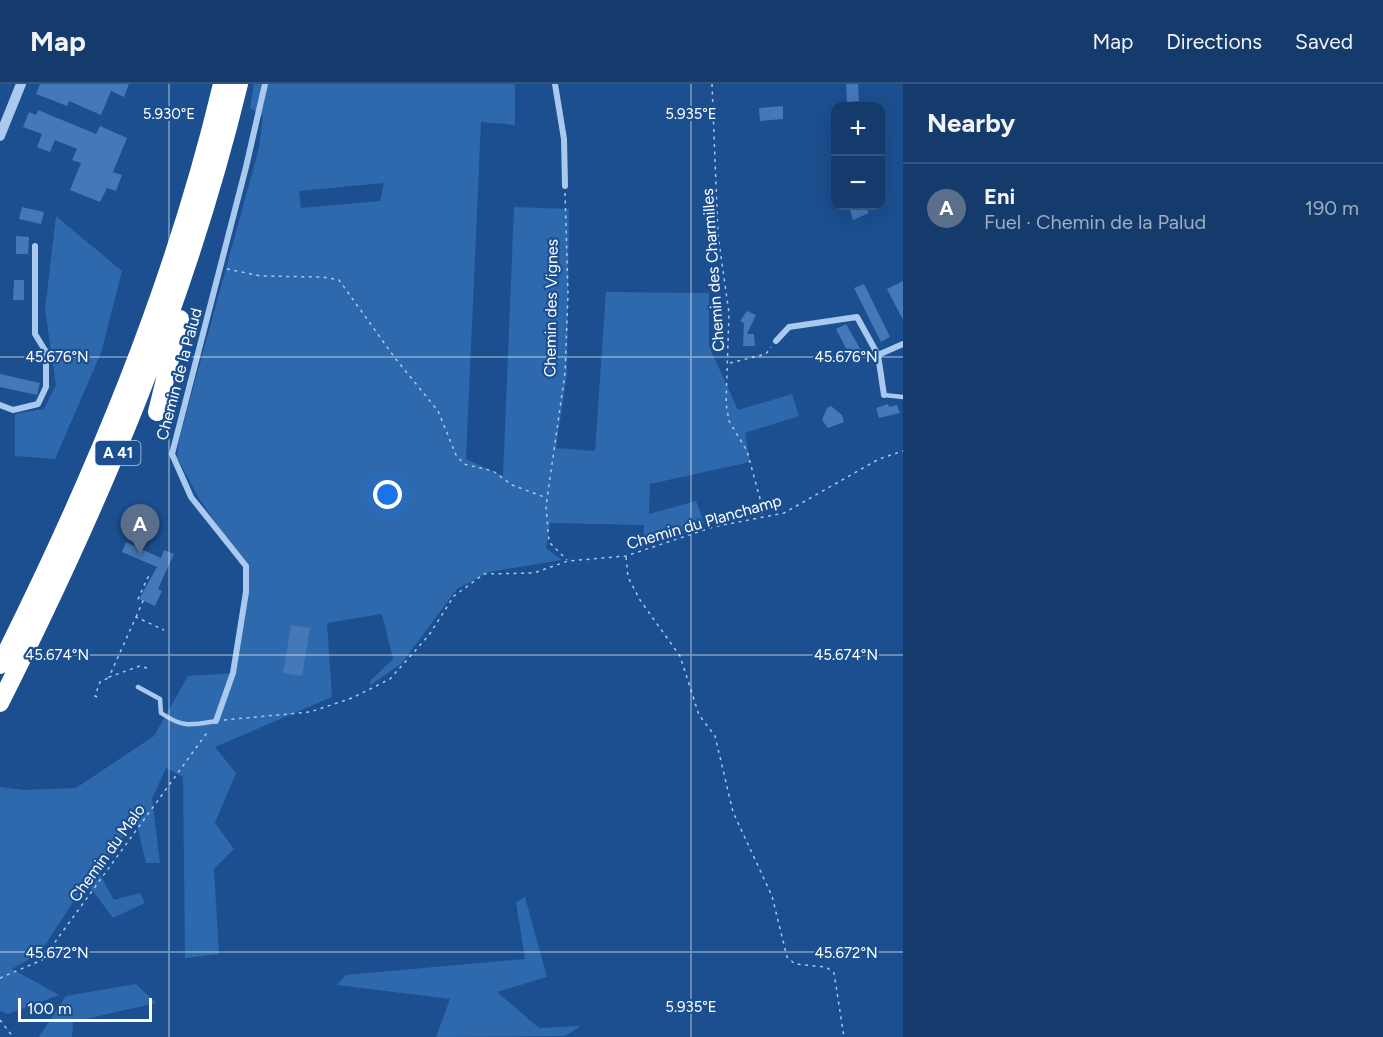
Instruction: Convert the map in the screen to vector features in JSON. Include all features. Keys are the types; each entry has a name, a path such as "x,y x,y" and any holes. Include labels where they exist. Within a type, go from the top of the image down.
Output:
{"highway":[{"name":"A 41","path":"0,665 54,555 125,392 160,297 196,183 222,84"},
{"name":"A 41","path":"0,703 72,557 134,414 173,308 210,192 239,84"},
{"path":"157,412 210,192"},
{"path":"0,639 54,555"}],"street":[{"path":"0,136 21,84"},
{"name":"Chemin de la Palud","path":"216,721 233,673 246,592 246,566 191,497 172,454 265,84"},
{"path":"555,84 564,139 565,186"},
{"path":"0,405 13,410 38,404 46,387 46,352 35,334 33,312 35,246"},
{"path":"776,341 789,327 857,317 878,355 884,395"},
{"path":"878,355 903,344"}],"lane":[{"path":"884,395 903,398"},
{"path":"138,687 160,699 160,713 173,721 187,726 216,721"}],"path":[{"name":"Chemin des Charmilles","path":"712,84 718,235 729,313 726,403 729,421 747,451 762,506 761,519"},
{"name":"Chemin des Vignes","path":"565,186 568,294 565,373 546,498 549,542 568,561"},
{"path":"220,267 261,276 323,277 339,280 395,358 438,411 456,456 464,464 493,471 512,485 546,498"},
{"path":"729,363 766,354 776,341"},
{"name":"Chemin du Planchamp","path":"216,721 310,712 352,698 390,679 429,635 454,596 484,574 534,573 568,561 626,556 713,527 784,513 879,459 903,451"},
{"path":"626,556 628,577 640,600 680,656 699,715 715,736 733,812 772,896 787,957 795,964 826,967 834,974 844,1037"},
{"path":"109,677 143,601 138,599 148,577 152,578"},
{"path":"136,617 164,630"},
{"path":"97,697 94,696 100,682 140,666 147,668"},
{"name":"Chemin du Malo","path":"0,978 42,960 216,721"},
{"path":"0,1020 13,1037"}],"shaded area":[{"path":"254,84 515,84 515,125 481,122 466,459 503,476 514,207 569,209 567,374 556,448 595,451 606,292 709,293 709,346 738,410 792,394 799,416 745,433 750,462 650,484 649,514 696,501 704,523 644,545 644,525 550,523 546,548 562,560 489,572 457,589 402,663 371,685 369,682 393,659 382,614 327,623 332,697 215,747 236,773 215,823 234,849 214,869 219,954 185,958 183,777 166,768 152,799 160,863 146,863 136,821 98,871 114,900 140,893 145,903 113,918 86,882 40,953 12,969 59,995 8,1014 0,1011 0,787 24,790 76,788 154,736 188,676 233,673 246,566 198,497 177,457 180,436 259,148 263,116 250,108","holes":["384,183 380,201 301,208 299,191"]},
{"path":"56,216 122,271 101,353 55,459 15,456 15,414 44,409 56,385 45,310"},
{"path":"525,897 547,977 497,992 539,1028 581,1026 565,1036 436,1037 450,999 337,985 346,975 525,959 516,902"},
{"path":"136,984 156,1003 73,1022 72,1037 39,1037 66,996"}],"building":[{"path":"40,84 129,84 124,97 111,91 101,115 69,101 67,106 36,94"},
{"path":"846,84 858,84 859,101 847,102"},
{"path":"783,106 783,119 760,121 759,108"},
{"path":"38,110 96,134 100,126 127,138 113,172 122,175 116,191 107,188 100,202 70,190 81,163 72,160 77,149 55,140 50,152 37,147 42,134 23,127 29,112 36,115"},
{"path":"22,207 44,212 41,224 19,219"},
{"path":"850,210 867,210 869,213 853,220"},
{"path":"16,236 29,237 28,254 16,254"},
{"path":"14,280 24,280 24,300 13,300"},
{"path":"903,281 903,320 887,289"},
{"path":"864,284 890,337 881,342 854,288"},
{"path":"747,311 756,315 747,334 754,334 755,346 743,346 744,323 740,321"},
{"path":"846,324 862,352 851,358 836,329"},
{"path":"0,374 40,383 37,395 0,387"},
{"path":"888,404 889,407 897,405 900,413 879,418 876,408"},
{"path":"831,406 842,415 844,422 828,428 822,420 827,408"},
{"path":"126,542 161,558 164,550 174,554 158,589 162,591 155,606 139,599 157,567 122,552"},
{"path":"291,625 310,628 302,676 283,673"}],"place":[{"name":"Eni","path":"140,554"}]}
